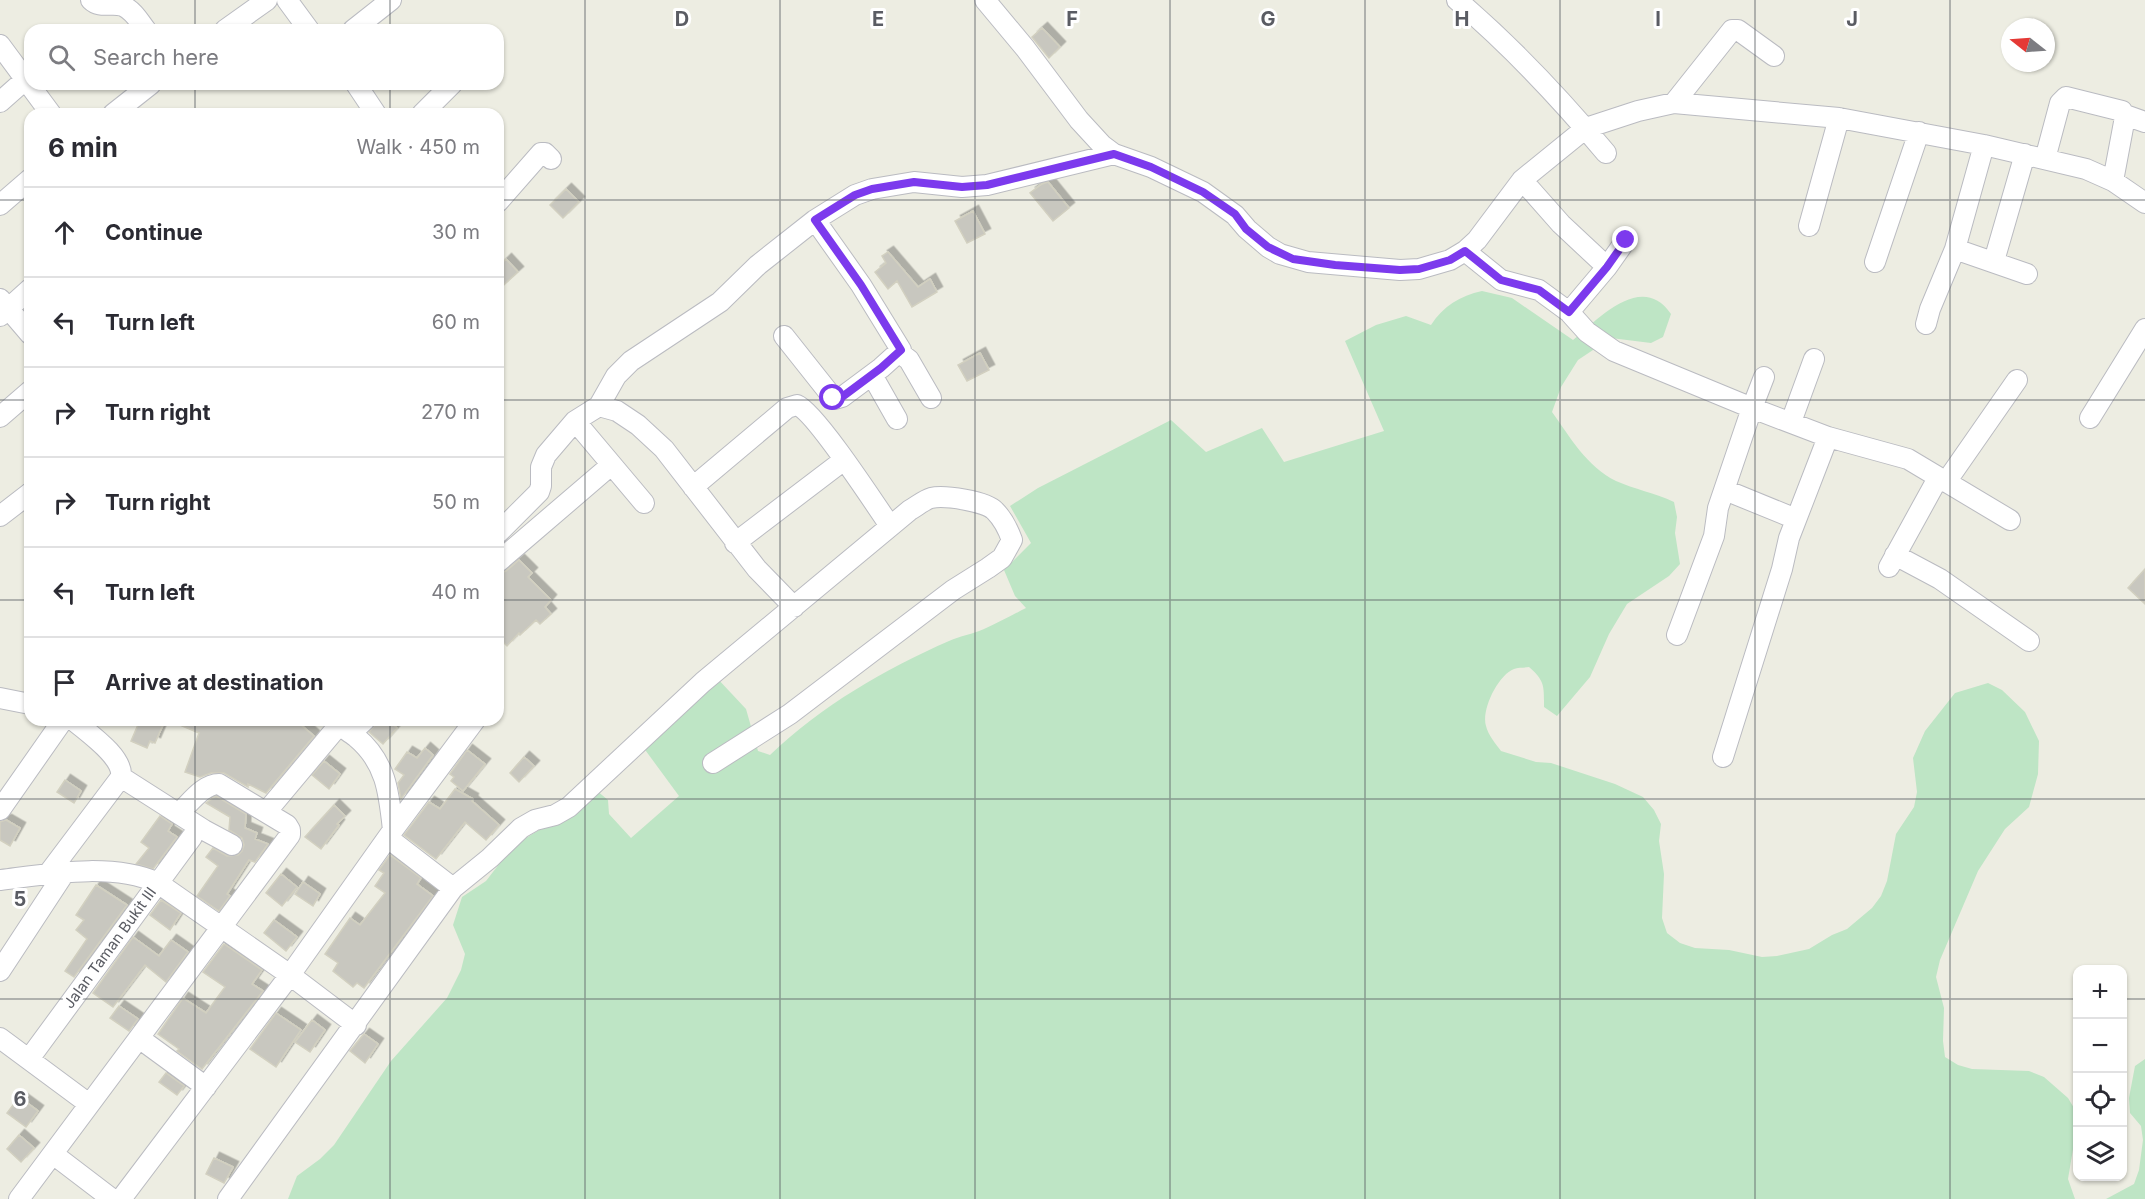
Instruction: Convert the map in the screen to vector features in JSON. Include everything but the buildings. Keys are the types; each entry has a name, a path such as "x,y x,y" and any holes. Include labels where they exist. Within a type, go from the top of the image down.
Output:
{"street":[{"path":"91,0 101,5 121,5 132,12 141,24"},
{"path":"233,24 267,0"},
{"path":"287,0 305,24"},
{"path":"361,24 391,0"},
{"path":"985,0 1025,48 1079,120 1102,145 1114,154 1151,167 1203,192 1235,214 1246,229 1268,247 1293,259 1335,265 1409,269 1432,266 1450,260 1465,251 1494,219 1522,180 1586,129 1638,111 1674,103 1839,118 1984,145 2086,170 2113,181 2145,203"},
{"path":"1457,0 1495,32 1527,64 1606,153"},
{"path":"1674,103 1732,30 1738,30 1774,56"},
{"path":"0,45 24,76"},
{"path":"0,102 24,81"},
{"path":"34,90 47,108"},
{"path":"121,108 143,90"},
{"path":"360,90 372,108"},
{"path":"428,108 446,90"},
{"path":"2045,159 2060,103 2066,97 2122,111 2125,115 2145,122"},
{"path":"2113,181 2125,115"},
{"path":"1809,226 1839,118"},
{"path":"1875,262 1918,132"},
{"path":"1926,324 1955,249 1984,145"},
{"path":"504,195 541,153 545,153 551,159"},
{"path":"504,527 539,492 542,461 575,421 599,406 616,376 631,361 720,302 758,265 815,220 855,195 872,189 914,182 962,187 987,185 1114,154"},
{"path":"1996,254 2025,154"},
{"path":"1522,180 1561,224 1607,267"},
{"path":"0,205 24,184"},
{"path":"815,220 900,346 900,353"},
{"path":"1569,312 1607,267 1626,240"},
{"path":"1955,249 2027,274"},
{"path":"1465,251 1501,280 1539,290 1569,312 1587,332 1614,351 1827,437 1908,459 2010,520"},
{"path":"24,293 3,308 24,328"},
{"path":"2090,418 2145,329"},
{"path":"783,336 833,398 842,397 900,353"},
{"path":"900,353 909,360 931,398"},
{"path":"1791,422 1814,359"},
{"path":"872,375 897,419"},
{"path":"1677,635 1714,536 1718,507 1764,377"},
{"path":"2017,380 1942,480 1892,561 1940,579 2029,641"},
{"path":"0,417 24,396"},
{"path":"599,406 617,411 638,424 664,449 735,543 794,607"},
{"path":"693,487 792,406 803,408 844,460 890,526"},
{"path":"575,421 644,503"},
{"path":"1722,757 1782,569 1789,538 1827,437"},
{"path":"735,543 844,460"},
{"path":"504,557 610,465"},
{"path":"1725,490 1796,519"},
{"path":"228,1199 453,888 490,858 521,828 569,807 703,682 890,526 928,498 944,496 994,509 1007,527 1012,540 1002,558 953,590 790,714 713,763"},
{"path":"0,516 24,499"},
{"path":"0,698 24,703"},
{"path":"0,810 59,726"},
{"path":"0,971 57,873 121,777 122,771 114,756 80,726"},
{"path":"267,811 346,726"},
{"path":"348,726 382,768 390,805 390,834 453,888"},
{"path":"121,1199 290,975 390,834 471,726"},
{"path":"121,777 232,845"},
{"path":"19,1199 290,835 287,825 219,784 211,784 179,813"},
{"name":"Jalan Taman Bukit III","path":"29,1059 192,837"},
{"path":"0,880 57,873 122,874 147,878 158,883 290,975 356,1025"},
{"path":"0,1038 89,1104"},
{"path":"140,1038 206,1087"},
{"path":"53,1154 112,1199"}],"green space":[{"path":"1482,291 1512,298 1573,340 1607,311 1634,298 1647,297 1659,302 1671,314 1663,337 1651,343 1611,338 1578,360 1561,387 1552,412 1580,451 1596,468 1616,481 1674,502 1677,517 1675,533 1680,564 1669,576 1627,604 1609,634 1590,677 1557,716 1544,707 1542,684 1529,667 1516,668 1502,678 1488,703 1485,719 1488,733 1501,751 1536,762 1551,763 1615,784 1643,797 1654,810 1661,824 1659,841 1664,874 1662,918 1667,933 1680,943 1695,948 1729,950 1762,957 1777,956 1809,949 1847,929 1872,908 1881,896 1887,881 1896,834 1914,807 1917,792 1913,758 1925,731 1955,693 1988,683 2002,690 2025,712 2039,741 2038,774 2029,807 2005,829 1978,871 1940,960 1936,977 1944,1008 1945,1057 1958,1065 1972,1069 2029,1071 2044,1077 2068,1098 2073,1106 2073,1149 2068,1179 2075,1199 288,1199 297,1176 334,1145 391,1061 447,998 461,970 465,954 453,925 462,897 486,881 513,846 596,790 608,800 609,814 631,838 679,796 643,747 716,677 746,709 758,751 770,755 810,720 878,676 953,639 984,629 1026,608 1015,596 1004,570 1031,543 1010,506 1038,488 1171,420 1206,452 1262,428 1284,462 1384,431 1345,341 1376,325 1406,316 1431,325 1441,312 1466,296"},
{"path":"2145,1059 2145,1199 2106,1199 2134,1184 2139,1170 2143,1140 2141,1126 2130,1113 2129,1098 2135,1066"}],"route":[{"path":"833,398 842,397 901,350 861,285 815,220 855,195 872,189 914,182 962,187 987,185 1008,178 1114,154 1151,167 1203,192 1235,214 1246,229 1268,247 1293,259 1400,270 1432,266 1450,260 1465,251 1501,280 1544,292 1569,312 1607,267 1626,240"}]}
